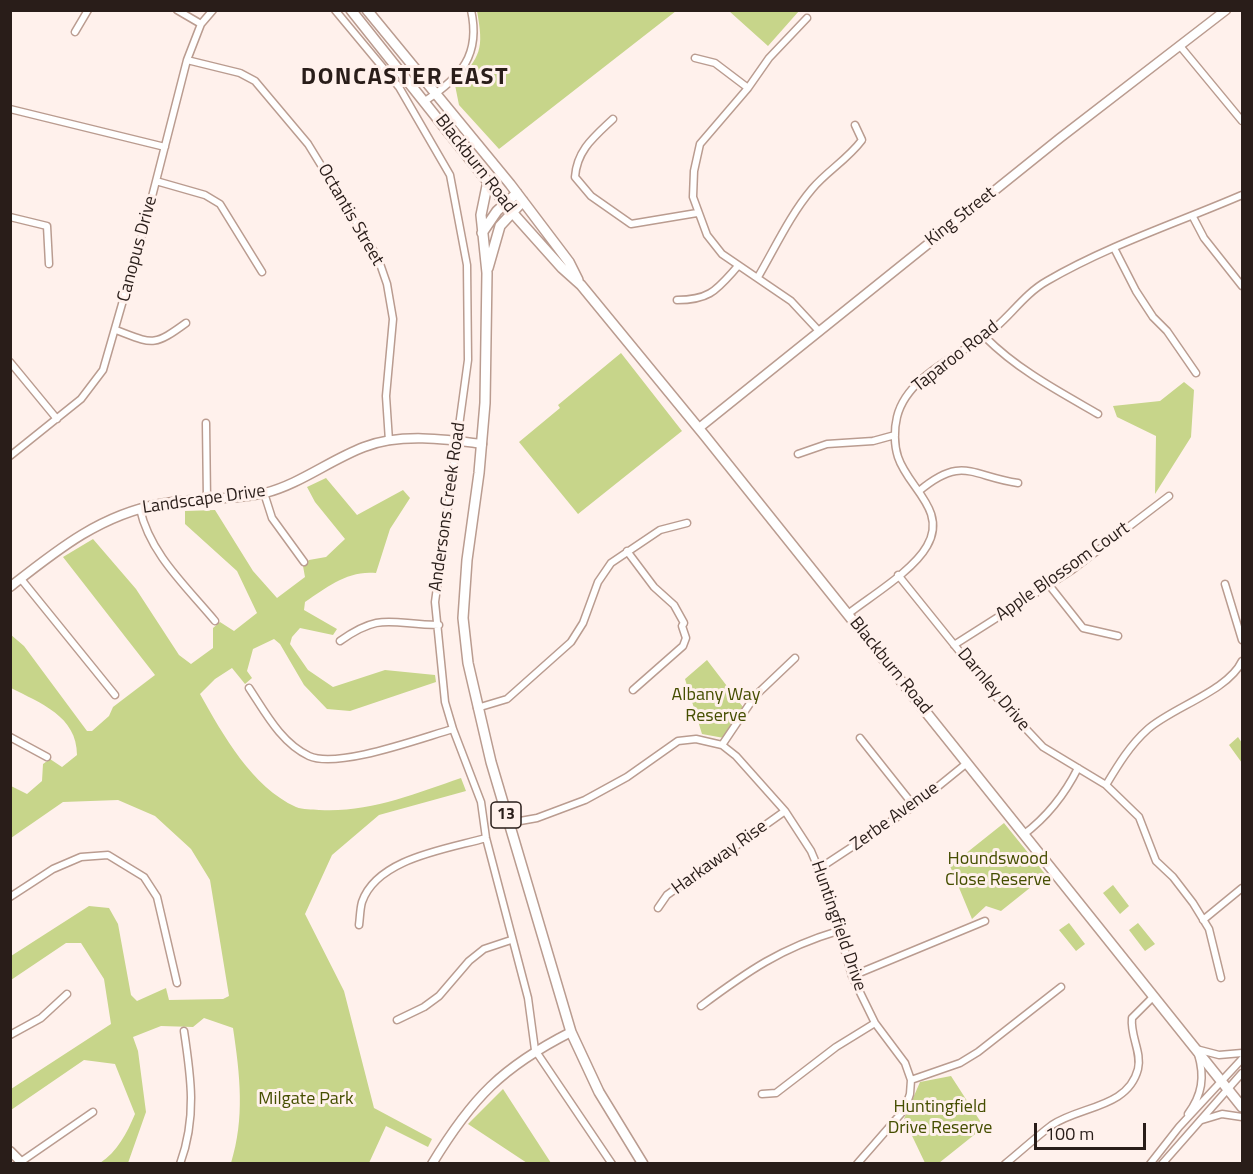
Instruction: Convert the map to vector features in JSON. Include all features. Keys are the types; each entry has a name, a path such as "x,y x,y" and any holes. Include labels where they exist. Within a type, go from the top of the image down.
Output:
{"main road":[{"name":"Blackburn Road","path":"351,10 511,212 562,268 581,285 699,428 1242,1107"},
{"name":"Blackburn Road","path":"367,10 510,184 569,262 581,285"},
{"name":"13","path":"482,234 482,215 488,181"},
{"path":"482,234 504,202 517,193"},
{"name":"Andersons Creek Road","path":"487,273 496,234 511,212 523,201"},
{"name":"Andersons Creek Road","path":"482,234 487,273 482,444 466,560 463,618 476,708 571,1032 599,1092 643,1164"}],"street":[{"path":"75,32 88,10"},
{"path":"177,10 201,24"},
{"name":"Canopus Drive","path":"10,456 81,399 95,383 103,369 116,330 187,60 201,24 213,10"},
{"name":"Andersons Creek Road","path":"335,10 399,87 450,175 467,265 468,360 435,602 445,702 481,802 486,838 528,998 535,1050 612,1164"},
{"path":"425,101 459,73 474,47 471,10"},
{"name":"King Street","path":"699,428 818,330 1226,10"},
{"path":"807,18 769,58 748,88 700,144 694,171 693,197 707,235 722,254 791,301 818,330"},
{"path":"1180,46 1242,121"},
{"path":"695,58 715,63 748,88"},
{"name":"Octantis Street","path":"187,60 240,73 255,81 308,144 378,258 387,284 393,318 386,396 389,441"},
{"path":"10,109 165,147"},
{"path":"1235,113 1242,109"},
{"path":"613,119 586,145 576,164 575,177 591,196 631,224 697,213"},
{"path":"758,278 792,217 813,188 850,157 862,140 855,125"},
{"path":"156,181 205,195 220,204 262,272"},
{"name":"Taparoo Road","path":"848,614 898,575 927,548 934,530 932,514 897,457 895,435 897,415 908,395 924,377 985,337 1044,282 1114,248 1242,195"},
{"path":"10,217 47,226 49,264"},
{"path":"1193,217 1204,238 1242,286"},
{"path":"1114,248 1136,291 1153,317 1167,331 1196,373"},
{"path":"677,300 699,300 715,292 738,266"},
{"path":"116,330 145,340 162,340 186,323"},
{"path":"985,337 1024,372 1054,386 1098,414"},
{"path":"10,362 57,419"},
{"path":"206,423 207,500"},
{"path":"798,454 827,444 873,441 895,435"},
{"name":"Landscape Drive","path":"10,587 72,539 111,518 140,508 185,500 207,500 264,493 366,446 389,441 414,439 482,444"},
{"path":"919,491 948,471 963,469 1018,483"},
{"path":"264,493 272,518 304,562"},
{"name":"Apple Blossom Court","path":"954,645 1049,585 1169,496"},
{"path":"140,508 145,530 161,557 215,621"},
{"path":"476,708 507,699 571,642 583,623 598,582 611,563 660,530 687,523"},
{"path":"627,551 654,587 674,605 684,623 682,626 687,638 683,646 633,690"},
{"name":"Darnley Drive","path":"898,575 997,698 1043,747 1106,786 1139,817 1156,861 1173,877 1203,920 1216,952 1221,978"},
{"path":"21,579 115,695"},
{"path":"1225,584 1242,640"},
{"path":"1049,585 1083,628 1118,636"},
{"path":"340,641 362,625 384,620 410,625 439,625"},
{"path":"509,823 537,818 585,800 627,777 678,741 696,739 722,745 755,696 795,658"},
{"path":"1106,786 1120,760 1149,728 1230,677 1242,661"},
{"path":"249,688 275,727 293,745 310,757 336,759 361,755 453,729"},
{"path":"10,737 47,757"},
{"path":"860,738 914,806"},
{"name":"Huntingfield Drive","path":"722,745 785,811 820,868 852,976 875,1023 905,1063 911,1080"},
{"name":"Zerbe Avenue","path":"820,868 914,806 967,763"},
{"path":"1023,835 1044,818 1060,799 1078,768"},
{"name":"Harkaway Rise","path":"658,908 667,895 785,811"},
{"path":"359,925 363,901 378,880 395,867 412,858 486,838"},
{"path":"10,897 53,868 81,857 108,855 144,877 157,897 177,983"},
{"path":"1203,920 1242,888"},
{"path":"852,976 985,921"},
{"path":"701,1006 774,955 803,941 838,931"},
{"path":"397,1020 424,1007 439,996 469,962 484,949 511,940"},
{"path":"857,1164 905,1109 910,1094 911,1080 960,1063 978,1052 1061,987"},
{"path":"10,1035 40,1018 67,994"},
{"path":"1005,1164 1053,1125 1117,1098 1126,1090 1139,1064 1131,1032 1132,1018 1153,997"},
{"path":"762,1094 776,1093 836,1047 875,1023"},
{"path":"180,1164 191,1125 193,1103 184,1031"},
{"path":"432,1164 459,1119 493,1083 535,1050 571,1032"},
{"path":"1196,1049 1215,1055 1242,1053"},
{"name":"Blackburn Road","path":"1179,1127 1201,1089 1201,1069 1196,1049"},
{"path":"1162,1164 1198,1123 1242,1059"},
{"path":"1150,1164 1179,1127 1242,1073"},
{"path":"11,1153 22,1162 93,1112"},
{"path":"1198,1123 1222,1114 1242,1118"}],"green space":[{"path":"477,10 676,11 499,149 459,105 455,85 475,59 478,51 480,35"},
{"path":"729,11 799,11 768,46"},
{"path":"621,353 682,431 578,514 519,442 560,408 558,405"},
{"path":"1184,382 1194,390 1191,437 1155,494 1156,436 1117,417 1113,406 1160,401"},
{"name":"Milgate Park","path":"326,478 357,515 403,490 410,498 390,529 376,573 347,577 330,585 305,602 304,610 337,629 333,635 300,628 292,637 290,644 308,670 333,687 385,670 435,675 436,682 350,711 327,709 304,685 280,644 274,639 253,649 247,671 252,678 245,684 232,668 215,679 200,694 229,742 252,773 280,798 299,808 356,809 409,796 461,778 466,791 379,815 332,855 305,914 344,991 374,1108 432,1139 428,1147 386,1126 369,1163 231,1163 240,1113 238,1063 233,1028 204,1018 193,1027 161,1026 133,1037 138,1051 146,1112 128,1163 100,1163 121,1142 135,1114 115,1064 84,1060 11,1110 11,1089 111,1024 104,979 81,943 66,943 11,980 11,956 89,906 109,908 118,924 131,995 137,1001 166,988 169,1000 223,999 229,996 210,880 191,849 155,816 118,800 63,802 11,838 11,786 27,794 42,781 43,764 50,759 62,767 77,755 71,730 64,721 55,712 11,688 10,634 24,646 87,731 92,731 109,716 113,707 155,675 63,557 93,539 136,589 179,655 191,664 213,648 213,628 220,622 234,631 257,613 237,571 185,524 185,511 215,510 253,571 277,598 305,577 303,566 309,560 326,557 345,539 315,502 307,487"},
{"name":"Albany Way Reserve","path":"707,660 743,707 724,738 702,734 685,679"},
{"path":"1238,737 1242,743 1242,763 1229,745"},
{"name":"Houndswood Close Reserve","path":"1004,823 1046,875 1001,911 986,906 972,919 950,866"},
{"path":"1113,885 1129,906 1120,914 1103,893"},
{"path":"1069,923 1085,944 1076,951 1059,930"},
{"path":"1138,923 1155,944 1145,951 1129,930"},
{"name":"Huntingfield Drive Reserve","path":"951,1076 984,1127 939,1163 925,1163 904,1119 920,1082"},
{"path":"503,1089 551,1163 527,1163 468,1124"}],"district":[{"name":"DONCASTER EAST","path":"405,78"}]}
